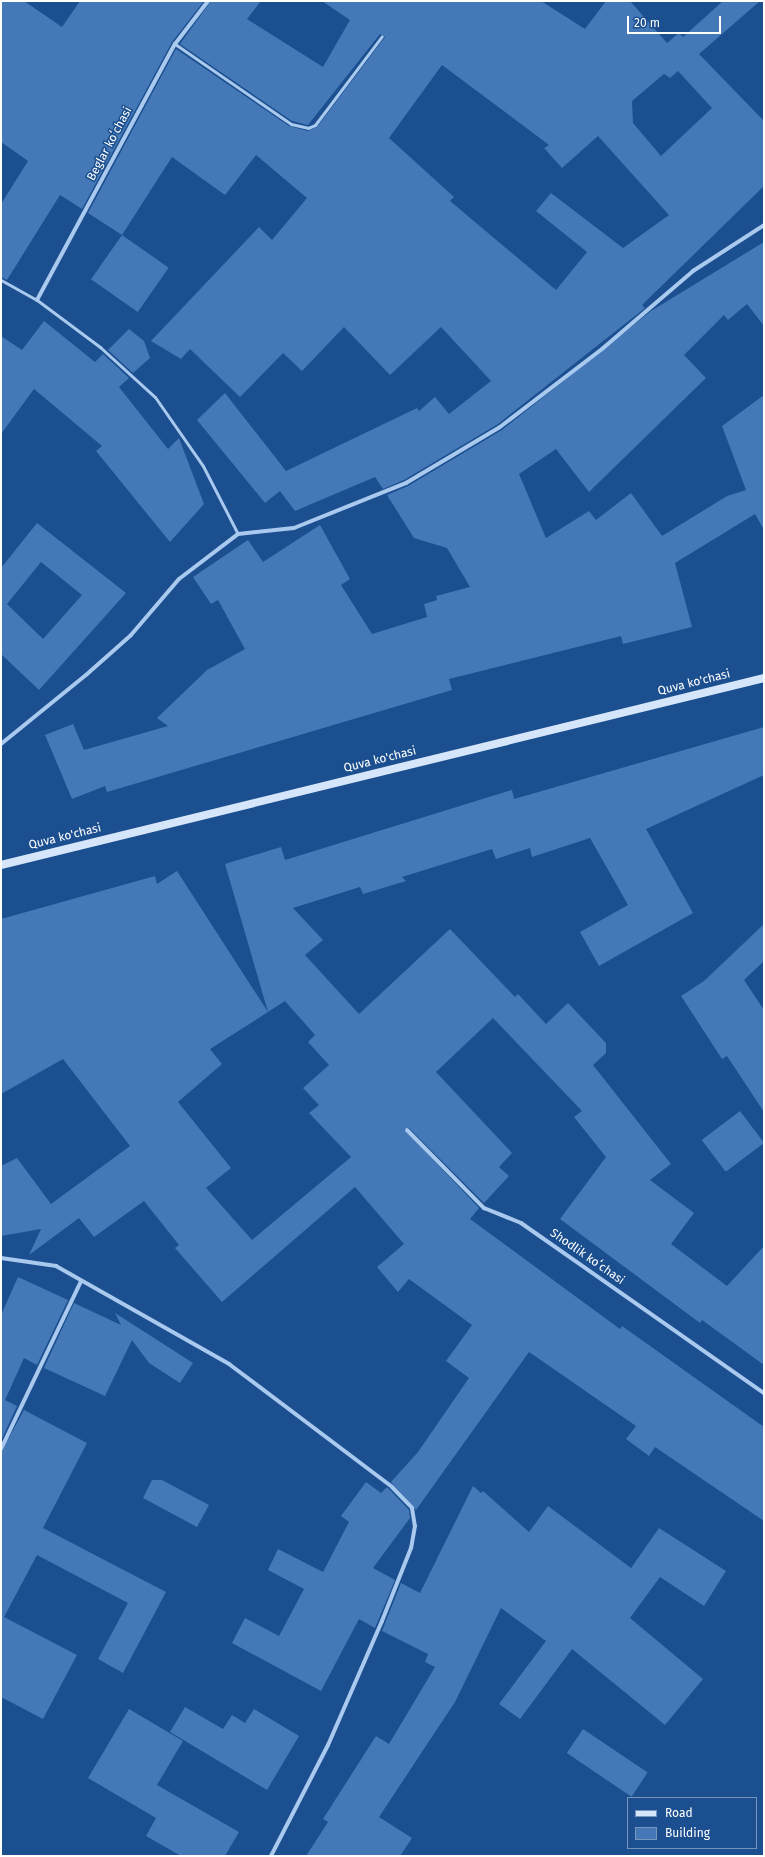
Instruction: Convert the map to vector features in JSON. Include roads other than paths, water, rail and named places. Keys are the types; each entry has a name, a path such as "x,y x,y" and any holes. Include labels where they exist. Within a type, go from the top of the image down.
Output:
{"main road":[{"name":"Quva ko'chasi","path":"1,864 764,678"}],"street":[{"name":"Beglar koʻchasi","path":"37,300 175,44 208,1"},
{"path":"1,744 86,675 131,635 179,579 238,534 294,528 406,483 500,426 602,349 694,271 764,226"},
{"name":"Shodlik koʻchasi","path":"407,1130 484,1208 521,1223 764,1393"},
{"path":"1,1258 56,1266 229,1364 392,1487 412,1508 415,1526 411,1548 382,1621 328,1745 272,1856"},
{"path":"1,1448 81,1281"}],"lane":[{"path":"175,44 290,124 308,128 315,125 382,36"},
{"path":"1,280 37,300 100,347 155,397 203,466 238,534"}]}
